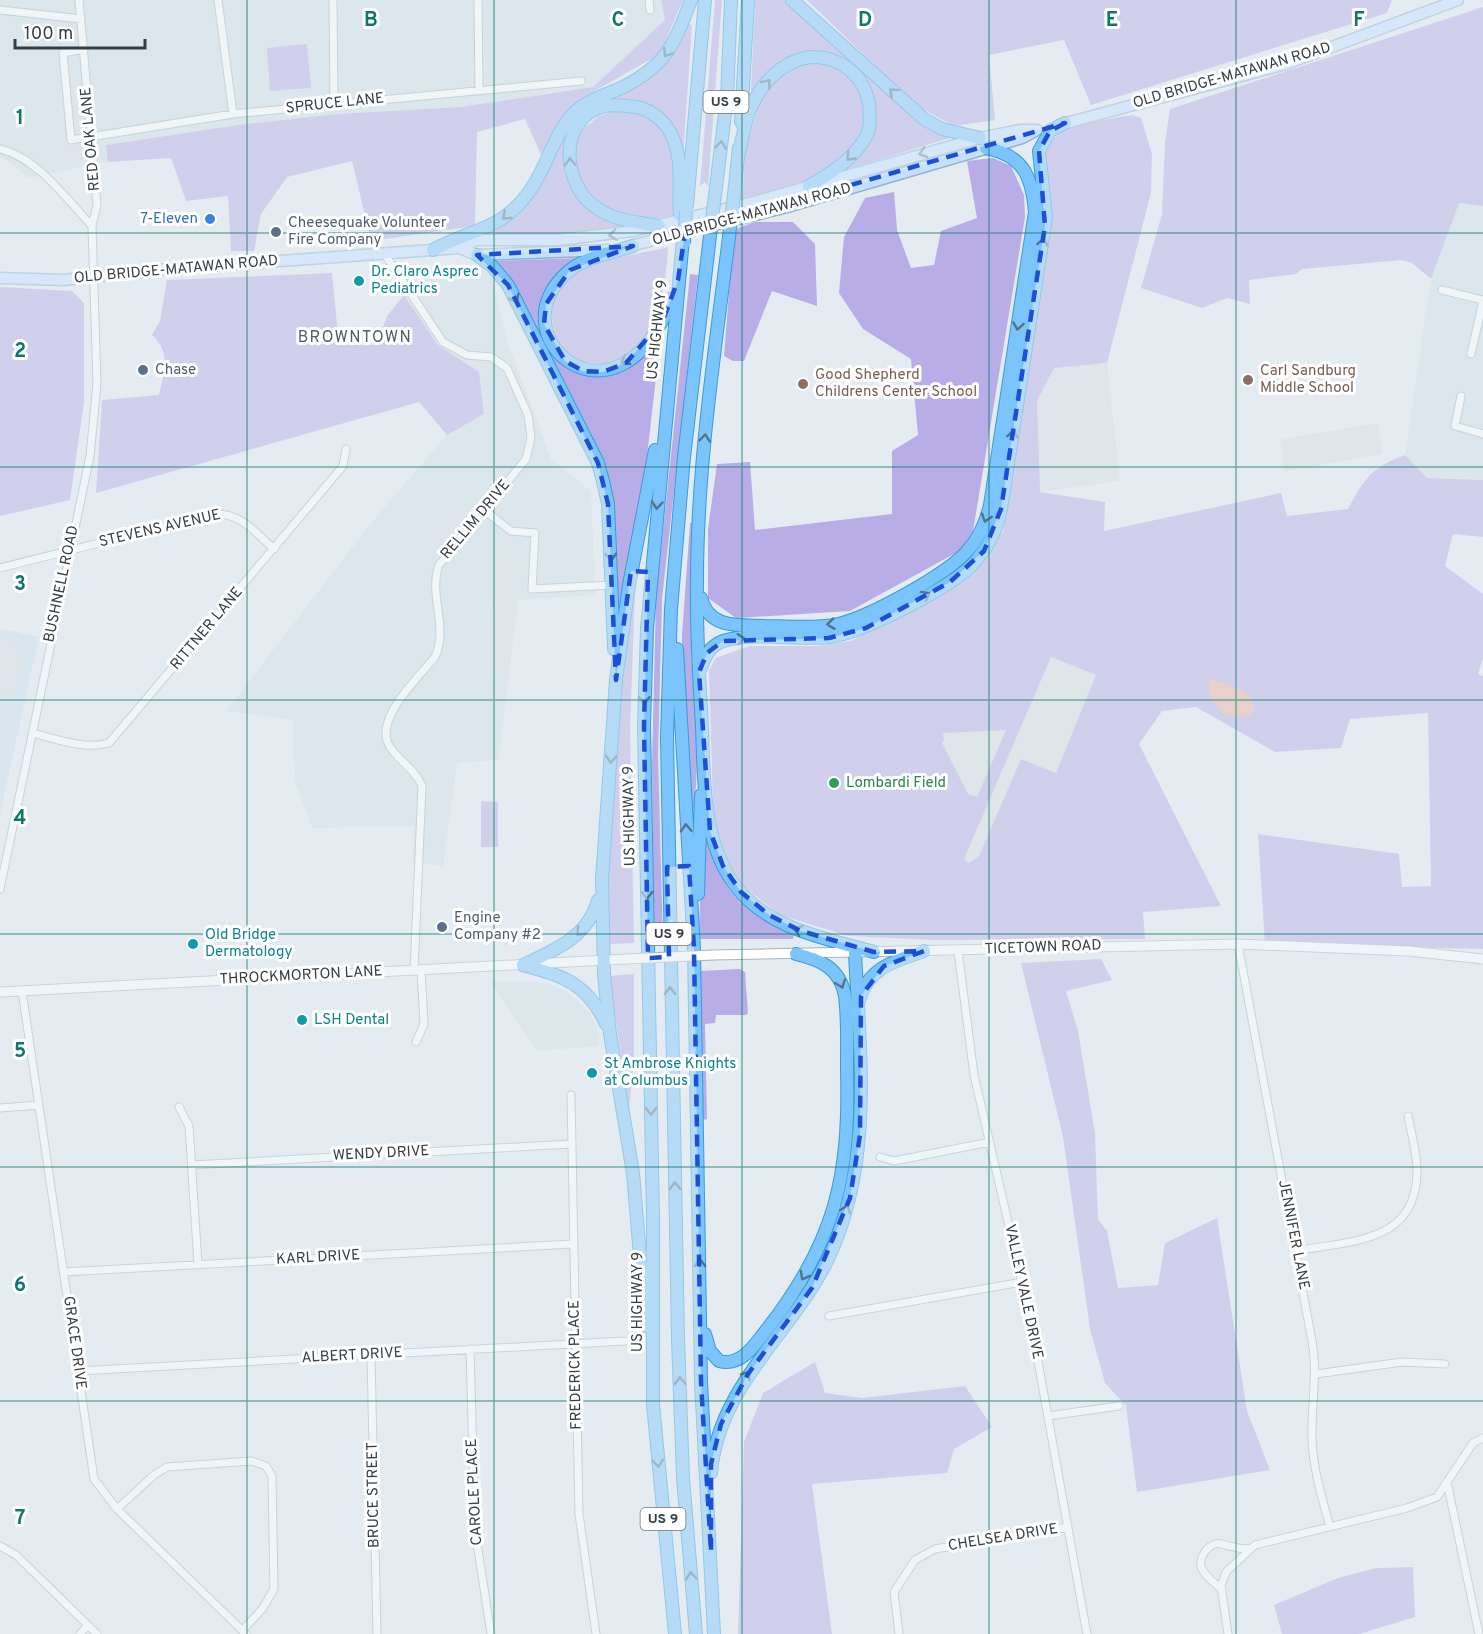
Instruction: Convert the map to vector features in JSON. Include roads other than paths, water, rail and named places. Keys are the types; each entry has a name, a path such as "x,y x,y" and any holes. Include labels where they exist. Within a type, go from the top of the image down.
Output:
{"highway":[{"path":"433,250 498,223 512,212 530,191 563,127 575,112 642,77 658,65 681,29 691,0"},
{"name":"US HIGHWAY 9","path":"675,1634 653,1404 653,1208 644,726 647,628 668,384 684,243 683,211 705,0"},
{"name":"US 9","path":"696,1634 683,1478 677,1292 667,737 671,609 684,457 727,98 731,0"},
{"path":"748,0 738,156 704,442 696,580 703,749 712,839 723,866 753,905 785,925 874,952"},
{"path":"696,580 704,608 711,617 724,624 828,626 864,615 960,559 976,540 990,505 1035,212 1031,189 1019,162 1004,152 942,129 924,119 792,0"},
{"path":"738,156 749,112 770,78 782,67 805,57 831,59 848,68 860,79 867,95 870,116 868,134 838,169 809,186"},
{"path":"659,226 623,220 598,209 582,195 571,176 568,158 573,138 583,119 603,106 623,105 642,108 659,118 671,132 677,151 683,211"},
{"path":"699,672 707,653 723,641 738,638 829,638 866,628 950,582 969,568 984,551 997,526 1001,509 1045,226 1039,151 1050,131 1065,123"},
{"path":"633,246 593,258 570,270 555,285 546,304 544,324 554,346 565,361 583,370 603,372 626,363 647,344 663,320 678,280"},
{"path":"477,255 492,266 508,285 598,463 608,504 616,680"},
{"path":"653,1404 633,1173 610,1034 602,961 602,879 616,680 629,585 668,384"},
{"path":"671,609 677,654 694,949 700,1383 714,1634"},
{"path":"694,949 703,749"},
{"path":"524,966 566,944 581,931 596,909 602,879"},
{"path":"858,1008 864,988 877,971 894,961 924,951"},
{"path":"711,1552 711,1464 721,1424 743,1381 812,1288 833,1247 850,1198 860,1135 855,952"},
{"path":"700,1299 706,1342 714,1358 724,1363 741,1358 755,1346 800,1284 825,1235 838,1194 848,1124 845,996 840,979 830,967 820,960 795,954"},
{"path":"524,966 556,975 579,987 597,1006 610,1034"}],"main road":[{"name":"OLD BRIDGE-MATAWAN ROAD","path":"459,248 477,255 556,254 633,246 787,207 1020,130 1037,130 1065,123 1302,59 1458,0"},
{"name":"OLD BRIDGE-MATAWAN ROAD","path":"0,278 64,280 459,248 477,240 616,235 983,143"}],"street":[{"name":"RED OAK LANE","path":"79,0 97,205 92,226 95,277"},
{"path":"218,0 233,114"},
{"path":"333,0 334,104"},
{"path":"478,0 479,90"},
{"path":"649,0 650,10"},
{"path":"0,9 81,19"},
{"path":"84,49 63,53 71,140 90,138"},
{"name":"SPRUCE LANE","path":"90,138 233,114 581,81"},
{"path":"0,149 15,153 28,161 92,226"},
{"name":"RELLIM DRIVE","path":"384,253 443,342 467,355 491,357 507,368 528,415 531,438 526,459 439,565 435,574 441,620 439,649 390,713 386,726 386,739 390,747 418,777 422,786 418,971 423,1031 416,1042"},
{"name":"BUSHNELL ROAD","path":"0,889 1,874 68,551 90,456 96,394 95,277"},
{"path":"1442,290 1483,300 1471,354"},
{"path":"1461,396 1455,426 1483,434"},
{"name":"RITTNER LANE","path":"32,733 83,745 97,746 110,742 343,466 346,449"},
{"path":"484,510 511,531 535,533 530,586 535,591 612,585"},
{"name":"STEVENS AVENUE","path":"0,568 222,514 240,519 274,549"},
{"name":"TICETOWN ROAD","path":"602,961 713,955 1238,944 1418,952 1483,959"},
{"name":"JENNIFER LANE","path":"1238,944 1296,1251 1316,1374 1313,1462 1329,1527"},
{"name":"VALLEY VALE DRIVE","path":"958,951 974,1075 1022,1282 1087,1634"},
{"name":"THROCKMORTON LANE","path":"0,992 602,961"},
{"name":"GRACE DRIVE","path":"22,991 94,1479 117,1509 244,1632"},
{"name":"FREDERICK PLACE","path":"571,1095 572,1244 580,1526 596,1634"},
{"path":"0,1108 39,1105"},
{"path":"179,1107 189,1126 198,1264"},
{"path":"1296,1251 1366,1238 1391,1229 1408,1211 1416,1189 1417,1164 1408,1116"},
{"path":"880,1156 894,1161 990,1142"},
{"name":"WENDY DRIVE","path":"192,1165 571,1144"},
{"name":"KARL DRIVE","path":"64,1272 572,1244"},
{"path":"829,1316 1022,1282"},
{"name":"ALBERT DRIVE","path":"78,1371 625,1341"},
{"name":"CAROLE PLACE","path":"470,1349 475,1530 491,1634"},
{"name":"BRUCE STREET","path":"371,1355 376,1634"},
{"path":"1316,1374 1402,1362 1445,1364"},
{"path":"1048,1416 1119,1406"},
{"path":"1228,1634 1221,1590 1226,1572 1255,1545 1407,1508 1437,1497 1473,1443 1483,1437"},
{"path":"117,1509 154,1475 167,1467 252,1461 266,1466 272,1476 274,1589 271,1598 244,1632"},
{"path":"1447,1482 1479,1634"},
{"name":"CHELSEA DRIVE","path":"899,1634 894,1592 915,1560 935,1549 1068,1527"},
{"path":"1221,1590 1202,1569 1201,1561 1204,1553 1212,1545 1222,1544 1232,1549 1250,1549"},
{"path":"0,1546 16,1555 98,1634"},
{"path":"80,1634 88,1625"}],"place":[{"name":"7-Eleven","path":"210,219"},
{"name":"Cheesequake Volunteer Fire Company","path":"276,232"},
{"name":"Dr. Claro Asprec Pediatrics","path":"359,281"},
{"name":"Chase","path":"143,370"},
{"name":"Carl Sandburg Middle School","path":"1248,380"},
{"name":"Good Shepherd Childrens Center School","path":"803,384"},
{"name":"Lombardi Field","path":"834,783"},
{"name":"Engine Company #2","path":"442,927"},
{"name":"Old Bridge Dermatology","path":"193,944"},
{"name":"LSH Dental","path":"302,1020"},
{"name":"St Ambrose Knights at Columbus","path":"592,1073"}],"district":[{"name":"BROWNTOWN","path":"355,338"}]}
